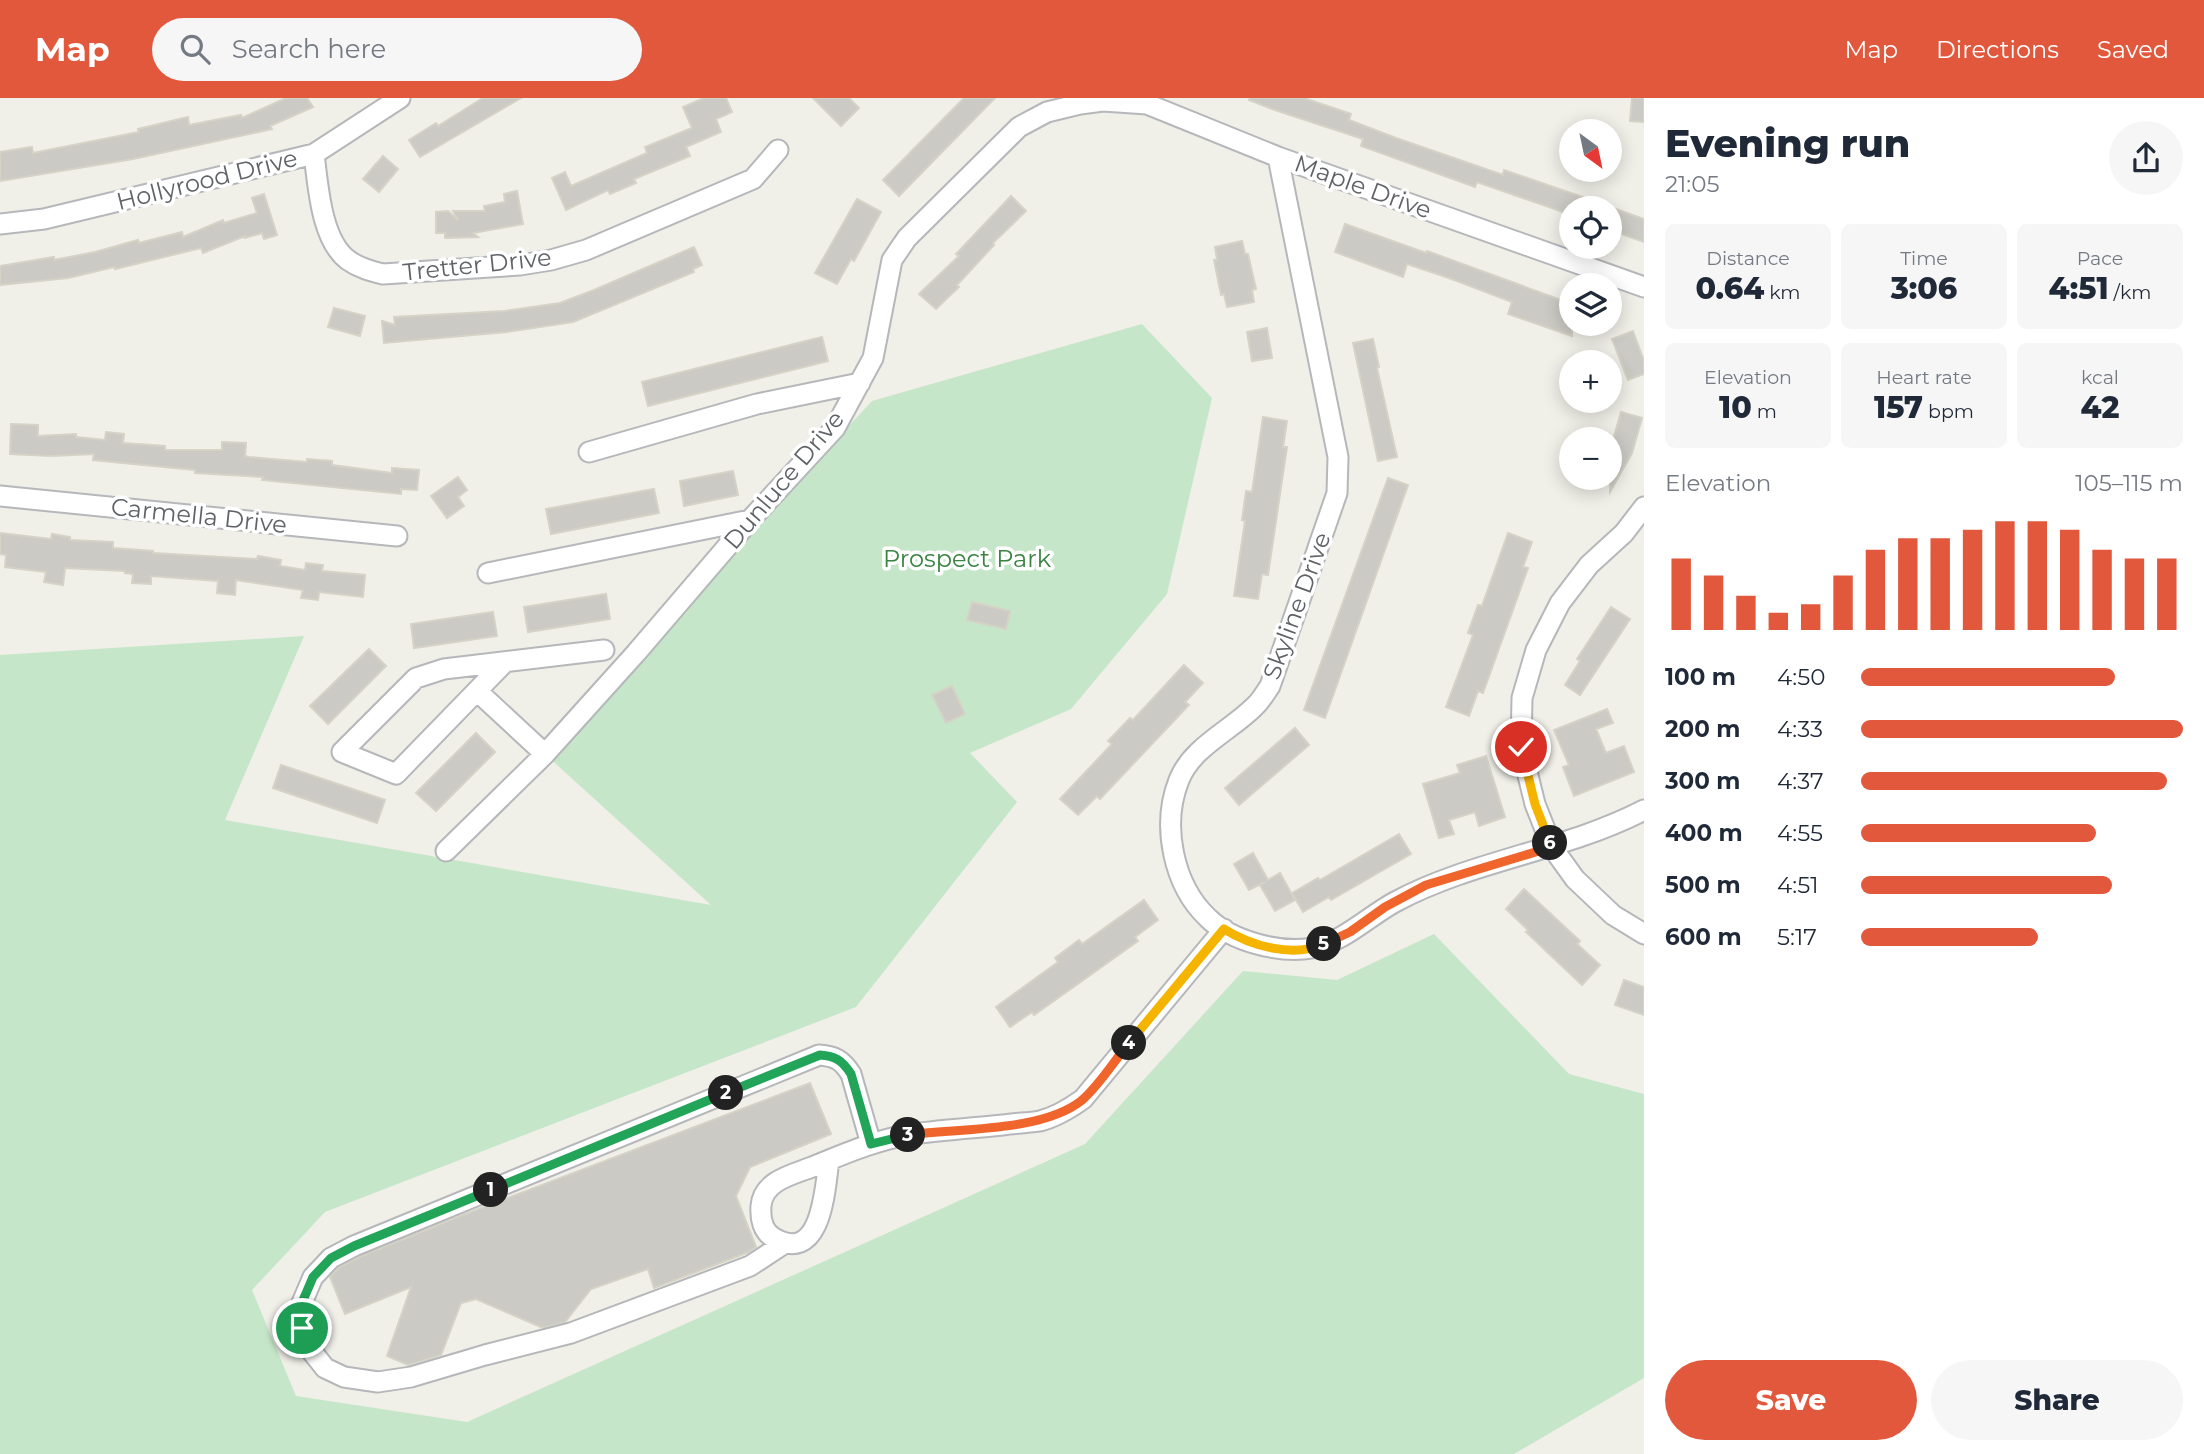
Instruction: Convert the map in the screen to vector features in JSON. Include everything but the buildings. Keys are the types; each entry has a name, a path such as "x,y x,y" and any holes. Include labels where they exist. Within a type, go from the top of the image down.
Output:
{"street":[{"name":"Hollyrood Drive","path":"0,224 44,219 314,154 400,98"},
{"name":"Maple Drive","path":"1080,103 1147,101 1278,156 1644,287"},
{"name":"Dunluce Drive","path":"446,851 545,754 750,520 835,428 873,358 892,260 906,238 1019,127 1047,112 1080,103"},
{"name":"Tretter Drive","path":"314,154 320,205 332,240 346,258 363,269 383,274 520,265 586,250 753,179 779,150"},
{"name":"Skyline Drive","path":"1278,156 1338,457 1337,492 1270,686 1256,706 1198,752 1179,778 1170,812 1174,852 1182,884 1208,919 1240,939 1278,949 1314,948 1350,932 1385,907 1426,885 1552,847 1644,810"},
{"path":"589,452 757,404 860,383"},
{"name":"Carmella Drive","path":"0,496 397,536"},
{"path":"1644,507 1624,533 1589,565 1560,603 1536,650 1525,686 1522,698 1521,747 1535,804 1552,847 1576,879 1613,915 1644,934"},
{"path":"488,573 750,520"},
{"path":"505,662 396,774 342,752 416,678 444,669 604,650"},
{"path":"477,691 545,754"},
{"path":"829,1160 820,1218 814,1231 799,1242 785,1243 771,1237 760,1220 762,1197 775,1181 829,1160 871,1144 910,1135 1039,1121 1063,1113 1083,1099 1224,929"},
{"path":"785,1243 750,1266 571,1333 411,1377 379,1382 344,1377 335,1373 325,1368 310,1349 302,1328 301,1305 313,1277 331,1258 354,1246 820,1055 834,1056 845,1064 851,1074 871,1144"}],"green space":[{"name":"Prospect Park","path":"1142,324 1212,398 1167,594 1071,709 970,753 1017,802 856,1007 325,1212 252,1290 296,1396 467,1422 1085,1144 1243,971 1337,980 1434,934 1569,1074 1644,1094 1644,1378 1514,1454 0,1454 0,655 304,636 225,820 711,905 545,754 872,401"}],"route":[{"path":"302,1328 301,1305 313,1277 331,1258 354,1246 820,1055 834,1056 845,1064 851,1074 871,1144 910,1135 1039,1121 1063,1113 1083,1099 1224,929 1240,939 1278,949 1314,948 1350,932 1385,907 1426,885 1552,847 1535,804 1521,747"}]}
